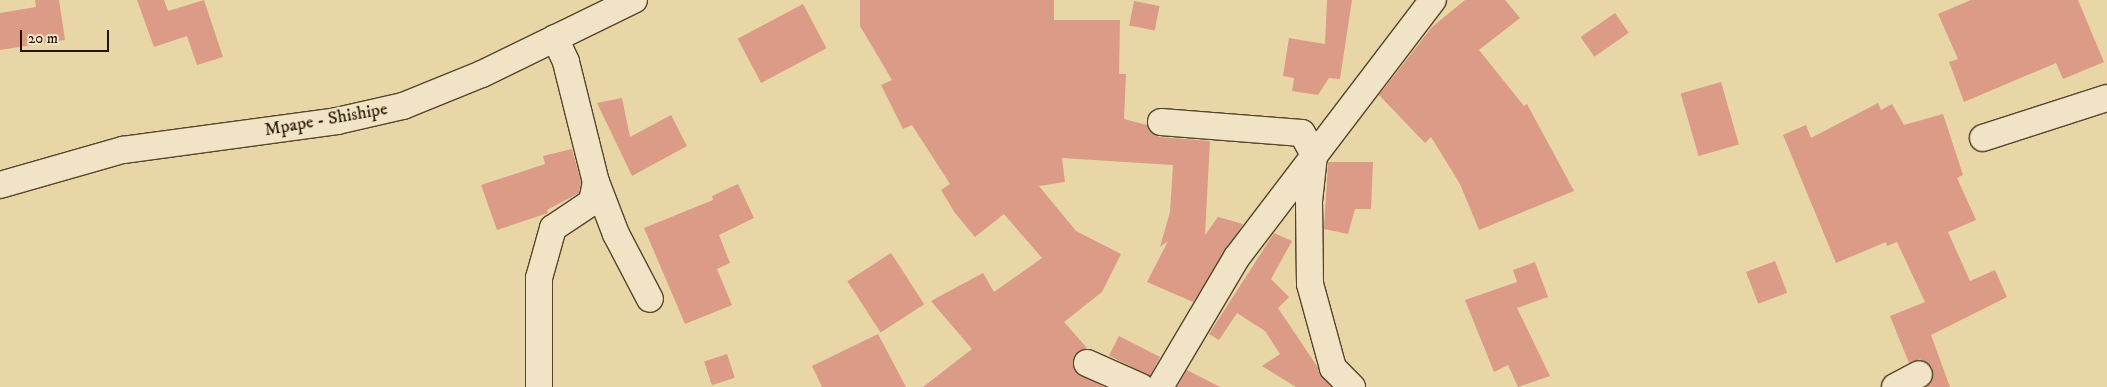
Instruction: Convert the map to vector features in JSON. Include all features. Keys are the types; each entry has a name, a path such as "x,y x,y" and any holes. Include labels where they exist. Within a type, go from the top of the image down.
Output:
{"street":[{"name":"Mpape - Shishipe","path":"0,185 123,150 337,121 403,106 482,74 634,0"},
{"path":"1160,387 1237,257 1433,0"},
{"path":"555,38 566,62 596,182 616,234 650,299"},
{"path":"1983,138 2107,98"},
{"path":"1161,122 1302,133 1314,155 1309,201 1310,284 1333,368 1352,387"},
{"path":"540,387 539,278 553,228 592,202 596,182"},
{"path":"1087,363 1141,387"},
{"path":"1894,387 1919,374"}],"building":[{"path":"35,0 59,0 65,40 0,50 0,13 36,7"},
{"path":"137,0 164,0 168,11 204,0 223,57 197,65 187,36 154,47"},
{"path":"860,0 1054,0 1054,20 1120,20 1119,74 1126,74 1124,119 1147,125 1159,137 1210,141 1205,235 1218,217 1243,224 1193,302 1147,282 1168,241 1160,247 1170,212 1173,165 1062,158 1065,182 1039,186 1076,231 1121,254 1102,292 1064,322 1087,348 1074,356 1075,371 1104,387 923,387 972,349 931,301 983,273 994,292 1042,258 1004,214 975,237 955,213 941,190 950,184 912,125 903,129 881,85 892,80 860,26"},
{"path":"1327,0 1352,0 1340,79 1329,78 1318,95 1292,91 1294,78 1283,76 1289,38 1325,44"},
{"path":"1465,0 1505,0 1520,18 1479,50 1524,106 1527,104 1574,191 1479,230 1460,184 1431,137 1425,143 1379,95 1432,27"},
{"path":"1971,0 2078,0 2104,62 2063,79 2056,63 1964,102 1949,62 1958,59 1938,14"},
{"path":"1134,1 1160,6 1155,31 1129,26"},
{"path":"803,4 826,48 761,83 738,39"},
{"path":"1615,13 1629,33 1594,57 1581,37"},
{"path":"1721,82 1739,144 1699,156 1681,94"},
{"path":"622,98 630,137 671,115 687,146 632,176 597,103"},
{"path":"1878,103 1881,110 1892,104 1904,125 1943,114 1963,175 1957,178 1976,220 1948,232 1970,281 1995,270 2007,297 1931,335 1950,387 1926,387 1932,381 1932,367 1920,359 1909,363 1890,316 1925,302 1897,242 1887,246 1886,242 1836,263 1783,135 1806,125 1811,138"},
{"path":"572,149 581,182 579,193 547,210 548,213 497,230 481,185 545,164 543,156"},
{"path":"1328,162 1373,162 1371,209 1355,209 1348,234 1324,229"},
{"path":"738,184 754,218 719,235 730,263 717,269 732,305 685,324 644,228 713,200 712,196"},
{"path":"1274,233 1292,241 1271,279 1289,297 1278,308 1331,387 1296,387 1262,366 1280,354 1265,331 1237,313 1219,340 1209,334"},
{"path":"891,253 924,304 881,332 847,281"},
{"path":"1775,261 1787,293 1758,304 1746,272"},
{"path":"1535,262 1548,297 1517,308 1550,376 1518,387 1508,365 1494,372 1465,300 1517,282 1513,270"},
{"path":"878,334 906,387 822,387 812,366"},
{"path":"1119,336 1160,357 1150,376 1109,356"},
{"path":"727,354 735,378 712,385 704,361"},
{"path":"1187,370 1220,387 1177,387"}]}
